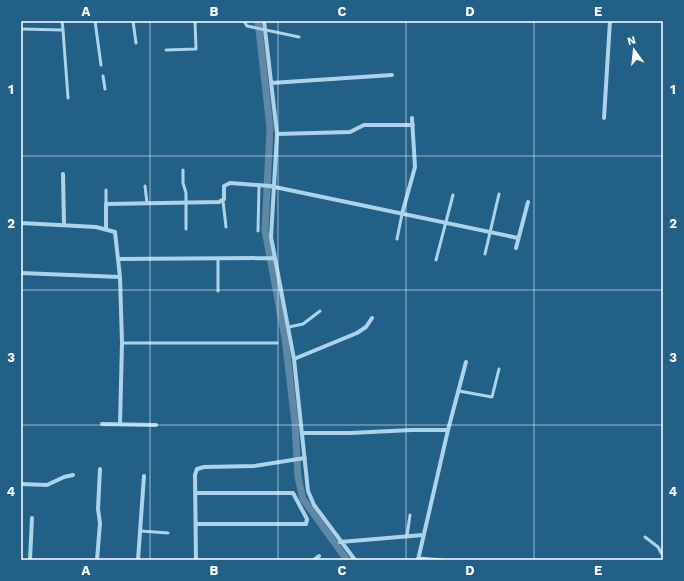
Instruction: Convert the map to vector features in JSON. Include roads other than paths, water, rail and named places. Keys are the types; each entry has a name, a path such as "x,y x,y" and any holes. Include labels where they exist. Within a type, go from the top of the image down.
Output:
{"street":[{"path":"264,21 263,28 277,134 272,186 271,237 294,359 304,458 310,498 340,542 355,560"},
{"path":"604,118 610,21"},
{"path":"271,83 392,75"},
{"path":"402,214 415,167 412,118"},
{"path":"277,134 350,132 364,125 413,125"},
{"path":"63,174 64,225"},
{"path":"106,229 106,204 223,201 224,186 226,184 272,186 518,238"},
{"path":"516,248 528,202"},
{"path":"21,223 106,229 115,232 120,277 122,343 120,424"},
{"path":"118,259 274,259"},
{"path":"21,273 120,277"},
{"path":"294,359 357,333 366,327 372,318"},
{"path":"418,559 422,535 466,362"},
{"path":"102,424 156,425"},
{"path":"302,433 448,430"},
{"path":"196,560 195,471 199,467 254,466 304,458"},
{"path":"97,560 100,523 98,509 100,469"},
{"path":"21,484 47,485 64,477 73,475"},
{"path":"138,560 144,476"},
{"path":"196,493 292,493 307,519 306,524 196,524"},
{"path":"30,560 32,518"},
{"path":"340,542 422,535"},
{"path":"314,560 319,556"}],"lane":[{"path":"62,21 68,98"},
{"path":"94,21 101,65"},
{"path":"133,21 136,43"},
{"path":"166,50 196,49 195,21"},
{"path":"244,21 247,26 263,28 299,37"},
{"path":"21,29 63,30"},
{"path":"103,76 105,89"},
{"path":"183,170 186,202 186,229"},
{"path":"258,230 262,185"},
{"path":"145,186 147,203"},
{"path":"106,190 106,204"},
{"path":"485,254 499,194"},
{"path":"436,260 453,195"},
{"path":"223,201 226,227"},
{"path":"397,239 402,214"},
{"path":"218,260 218,291"},
{"path":"289,327 303,324 320,311"},
{"path":"122,343 277,343"},
{"path":"459,391 492,397 499,369"},
{"path":"407,536 410,515"},
{"path":"140,531 168,533"},
{"path":"645,537 658,547 663,556"},
{"path":"418,559 444,560"}],"waterway":[{"path":"258,21 270,128 265,230 285,338 295,423 298,477 303,499 347,560"}]}
